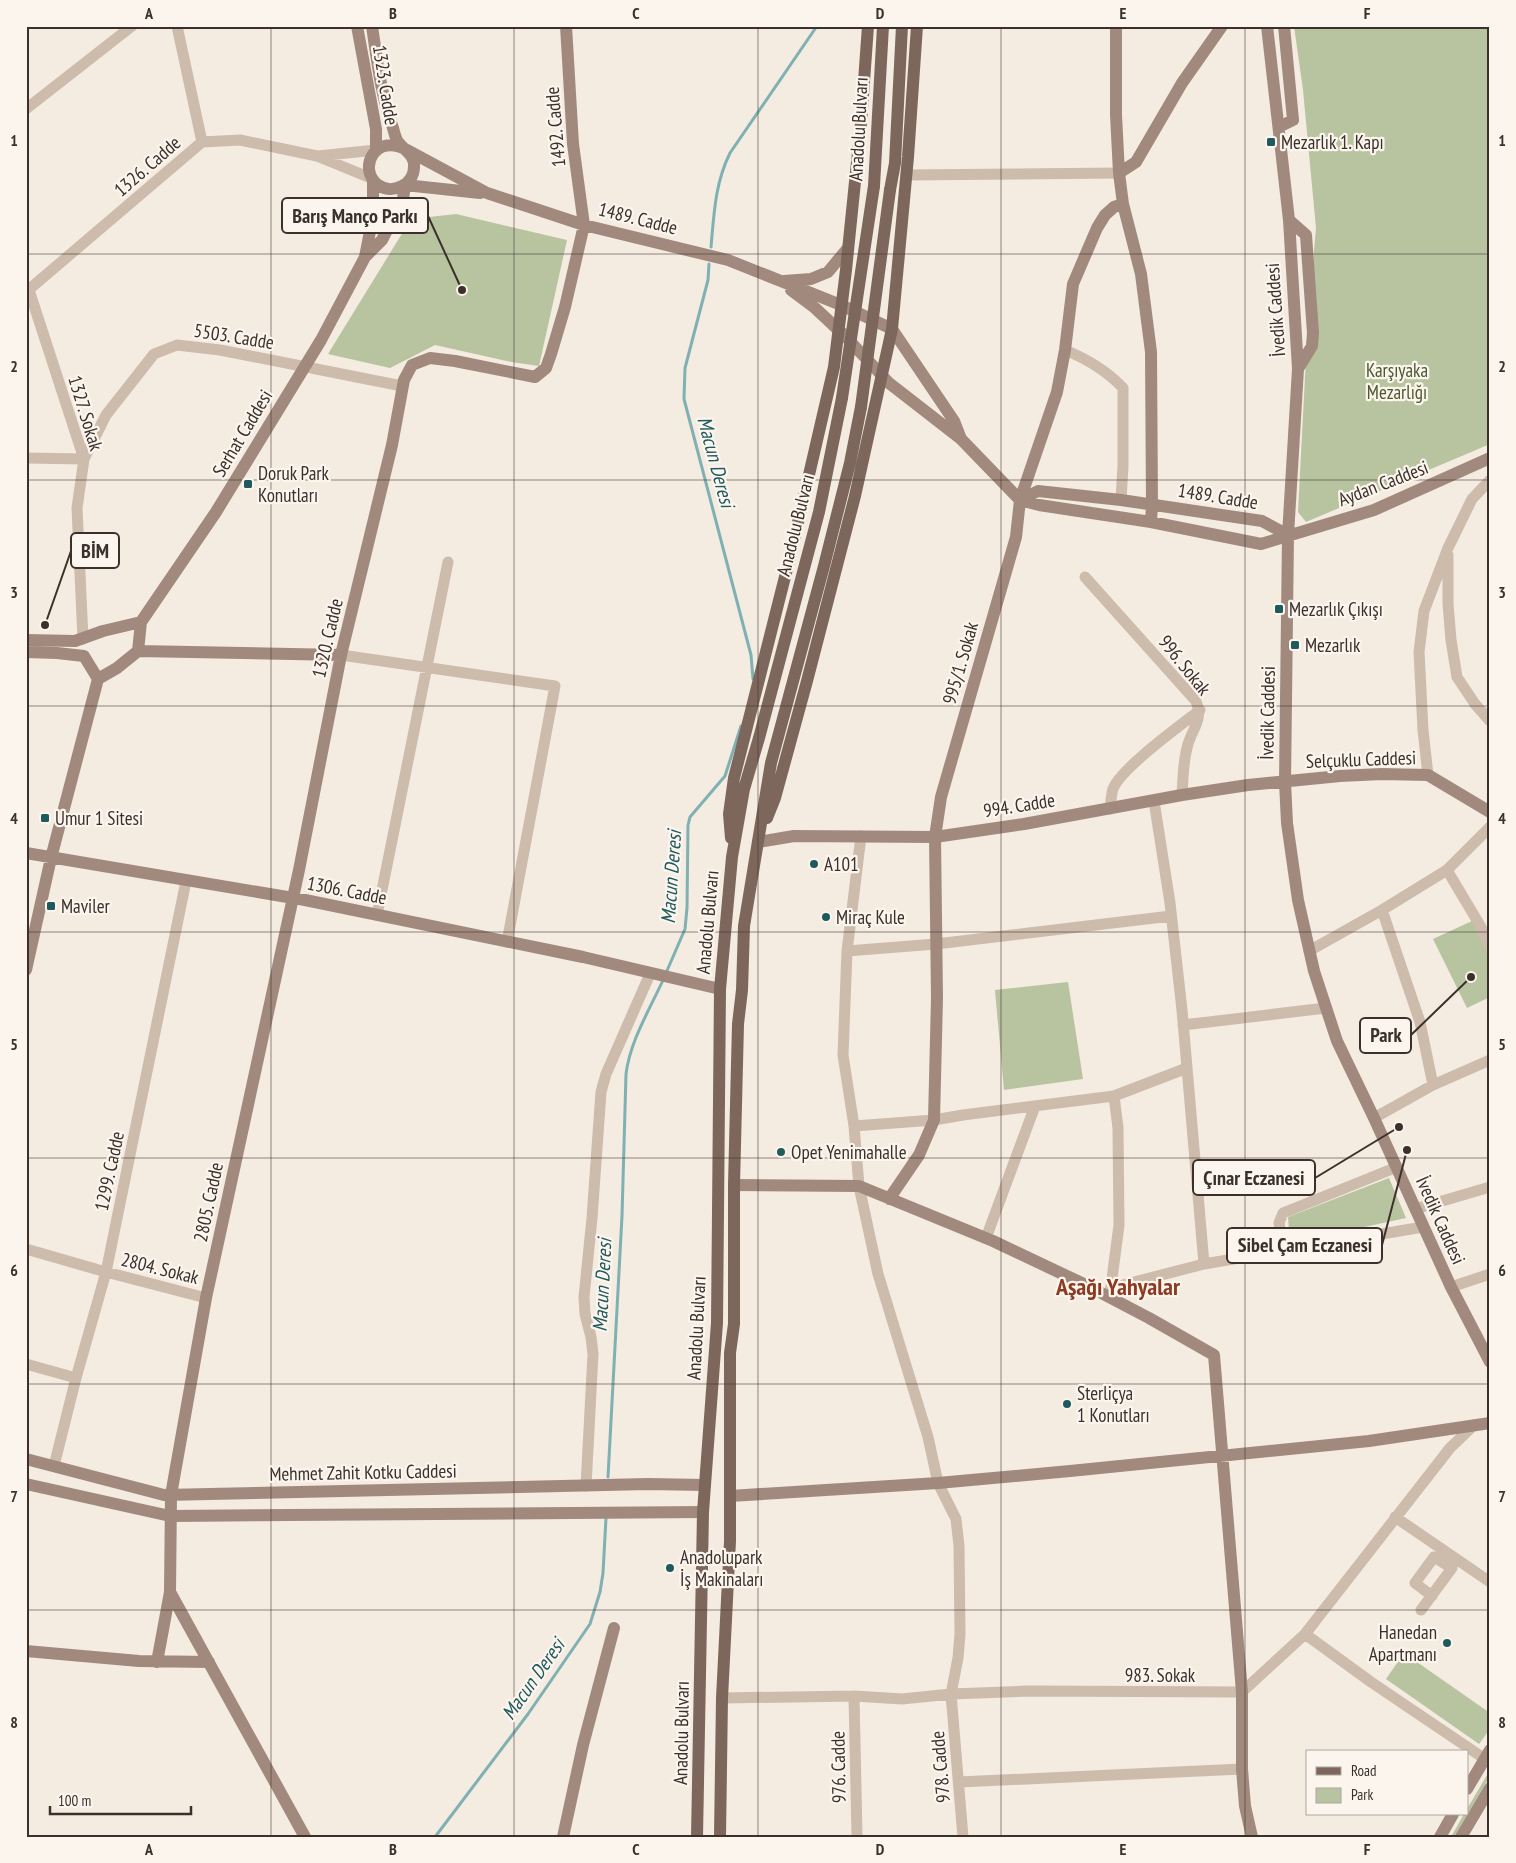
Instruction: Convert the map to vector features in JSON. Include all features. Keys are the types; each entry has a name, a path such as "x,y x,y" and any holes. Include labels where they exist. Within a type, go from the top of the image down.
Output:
{"main road":[{"path":"732,858 729,814 734,778 790,561 834,367 848,248 868,26"},
{"name":"Anadolu Bulvarı","path":"697,1837 703,1512 718,1323 720,989 732,858 744,789 819,512 842,398 874,186 883,26"},
{"name":"Anadolu Bulvarı","path":"720,1837 722,1698 730,1541 730,1353 734,1324 734,1185 738,1024 742,990 744,926 771,763 824,566 850,462 861,408 895,163 902,26"},
{"path":"758,842 774,798 807,681 855,496 892,329 917,26"}],"street":[{"path":"26,109 132,26"},
{"path":"177,26 202,142"},
{"name":"1323. Cadde","path":"357,26 376,129 376,150"},
{"path":"365,257 382,240 402,199 405,185 413,174 414,168 412,155 397,141 392,126 380,74 372,26"},
{"name":"1492. Cadde","path":"566,26 573,144 584,224"},
{"path":"1116,26 1116,115 1119,173 1123,204 1141,274 1151,352 1151,522"},
{"path":"906,175 1119,173 1136,162 1182,83 1222,26"},
{"path":"1267,26 1279,127 1294,120 1284,26"},
{"name":"İvedik Caddesi","path":"1279,127 1288,220 1306,235 1313,334 1312,346 1298,369 1288,535 1284,782 1292,864 1298,900 1309,951 1337,1041 1397,1167 1450,1287 1490,1362"},
{"name":"1326. Cadde","path":"28,291 202,142 240,140 317,156"},
{"path":"317,156 376,150 384,145 394,144 407,150"},
{"path":"365,257 373,216 373,179 369,164 376,150"},
{"name":"1489. Cadde","path":"407,150 487,193 584,224 728,260 842,305 892,329 954,422 961,438"},
{"path":"317,156 373,179 378,185 391,189 405,185"},
{"name":"1489. Cadde","path":"405,185 487,193"},
{"name":"995/1. Sokak","path":"934,1120 936,944 934,837 941,797 1016,536 1020,500 1057,392 1074,284 1097,228 1105,215 1114,207 1123,204"},
{"name":"1320. Cadde","path":"293,898 341,655 392,445 404,380 412,364 430,358 535,377 546,368 565,308 584,224"},
{"path":"779,281 811,279 828,272 848,248"},
{"name":"Serhat Caddesi","path":"138,651 141,622 216,512 305,366 365,257"},
{"name":"1489. Cadde","path":"779,281 814,308 890,382 961,438 1020,500 1039,505 1151,522 1261,544 1288,535"},
{"name":"1327. Sokak","path":"28,291 84,459 77,508 79,640"},
{"name":"5503. Cadde","path":"84,459 106,415 154,354 177,345 220,350 402,386"},
{"path":"1065,350 1078,355 1110,374 1123,388 1121,500"},
{"path":"26,458 84,459"},
{"name":"Aydan Caddesi","path":"1288,535 1374,510 1490,458"},
{"path":"1428,775 1422,730 1419,652 1424,611 1448,548 1472,499 1490,480"},
{"name":"1489. Cadde","path":"1020,500 1038,491 1152,504 1262,521 1288,535"},
{"path":"1448,548 1449,622 1457,677 1475,704 1490,720"},
{"path":"377,915 448,562"},
{"name":"996. Sokak","path":"1085,576 1196,701 1200,710 1198,722 1192,732 1187,748 1182,795"},
{"path":"26,640 79,640 103,631 141,622"},
{"path":"84,656 103,631"},
{"path":"26,970 51,858 98,679 117,668 138,651 341,655 555,686 507,942"},
{"path":"26,652 84,656"},
{"path":"84,656 98,679"},
{"path":"1110,809 1113,789 1118,780 1139,759 1200,710"},
{"name":"Selçuklu Caddesi","path":"1284,782 1366,774 1428,775 1490,812"},
{"name":"994. Cadde","path":"758,842 794,836 934,837 1024,824 1182,795 1248,785 1284,782"},
{"path":"1154,801 1171,916 1183,1025 1204,1264"},
{"path":"1309,951 1382,910 1447,870 1490,827"},
{"name":"978. Cadde","path":"861,836 846,951 843,1056 854,1126 859,1186 878,1274 928,1437 938,1483 956,1519 959,1546 960,1634 958,1658 951,1694 963,1837"},
{"name":"1306. Cadde","path":"26,853 293,898 507,942 720,989"},
{"path":"1447,870 1481,927 1490,946"},
{"name":"1299. Cadde","path":"54,1466 76,1378 106,1272 186,880"},
{"name":"2805. Cadde","path":"157,1662 170,1592 171,1495 206,1298 293,898"},
{"path":"1382,910 1420,1022 1433,1085"},
{"path":"846,951 936,944 1171,916"},
{"path":"586,1486 594,1354 585,1314 584,1297 601,1092 606,1074 660,976"},
{"path":"1183,1025 1326,1008"},
{"path":"1374,1118 1433,1085 1490,1060"},
{"path":"854,1126 934,1120 1114,1096 1187,1068"},
{"path":"1110,1293 1119,1225 1118,1128 1114,1096"},
{"path":"986,1238 1035,1106"},
{"path":"889,1199 919,1155 934,1120"},
{"path":"1283,1251 1279,1223 1281,1215 1286,1210 1397,1167"},
{"path":"734,1185 859,1186 986,1238 1110,1293 1214,1355 1242,1692 1242,1769 1245,1806 1252,1837"},
{"path":"1415,1209 1490,1187"},
{"path":"1110,1293 1204,1264 1423,1227"},
{"name":"2804. Sokak","path":"26,1249 206,1298"},
{"path":"1450,1287 1490,1274"},
{"path":"26,1364 76,1378"},
{"path":"730,1496 938,1483 1369,1441 1490,1423"},
{"path":"1242,1692 1305,1634 1450,1448 1474,1425"},
{"name":"Mehmet Zahit Kotku Caddesi","path":"26,1459 164,1495 705,1485"},
{"path":"26,1484 170,1516 703,1512"},
{"path":"1395,1517 1490,1582"},
{"path":"170,1592 305,1837"},
{"path":"1421,1610 1432,1596"},
{"path":"563,1837 614,1628"},
{"path":"1305,1634 1370,1682 1487,1754 1468,1787"},
{"path":"26,1651 157,1662 209,1662"},
{"name":"983. Sokak","path":"722,1698 854,1696 902,1699 951,1694 1028,1691 1242,1692"},
{"name":"976. Cadde","path":"854,1696 857,1837"},
{"path":"959,1782 1242,1769"},
{"path":"1461,1837 1490,1788"},
{"path":"1440,1837 1452,1816"}],"green space":[{"name":"Karşıyaka Mezarlığı","path":"1294,26 1490,26 1490,444 1306,522 1298,512 1308,319 1316,228 1303,90"},
{"path":"456,214 567,240 539,366 511,362 435,345 390,368 328,354 403,232 429,217"},
{"path":"1472,921 1490,957 1490,997 1467,1008 1433,939"},
{"path":"1068,982 1083,1079 1004,1090 995,990"},
{"path":"1389,1178 1406,1218 1290,1243 1288,1217"},
{"path":"1404,1653 1490,1713 1490,1729 1479,1744 1386,1679"},
{"path":"1490,1770 1490,1776 1468,1813 1468,1807"},
{"path":"1463,1816 1466,1816 1454,1837 1451,1837"}],"waterway":[{"name":"Macun Deresi","path":"711,247 718,187 730,153 817,26"},
{"name":"Macun Deresi","path":"709,264 708,280 685,368 684,399 751,655 753,679"},
{"name":"Macun Deresi","path":"666,973 685,929 688,825 690,817 725,776 741,726"},
{"name":"Macun Deresi","path":"608,1477 622,1216 626,1074 636,1037 664,978"},
{"name":"Macun Deresi","path":"435,1837 528,1714 590,1624 600,1592 603,1573 606,1518"}],"place":[{"name":"Mezarlık 1. Kapı","path":"1271,142"},
{"name":"Barış Manço Parkı","path":"462,290"},
{"name":"Doruk Park Konutları","path":"248,484"},
{"name":"Mezarlık Çıkışı","path":"1279,609"},
{"name":"BİM","path":"45,625"},
{"name":"Mezarlık","path":"1295,645"},
{"name":"Umur 1 Sitesi","path":"45,818"},
{"name":"A101","path":"814,864"},
{"name":"Maviler","path":"51,906"},
{"name":"Miraç Kule","path":"826,917"},
{"name":"Park","path":"1471,977"},
{"name":"Çınar Eczanesi","path":"1399,1127"},
{"name":"Sibel Çam Eczanesi","path":"1407,1150"},
{"name":"Opet Yenimahalle","path":"781,1152"},
{"name":"Sterliçya 1 Konutları","path":"1067,1404"},
{"name":"Anadolupark İş Makinaları","path":"670,1568"},
{"name":"Hanedan Apartmanı","path":"1447,1643"}],"district":[{"name":"Aşağı Yahyalar","path":"1118,1286"}]}
